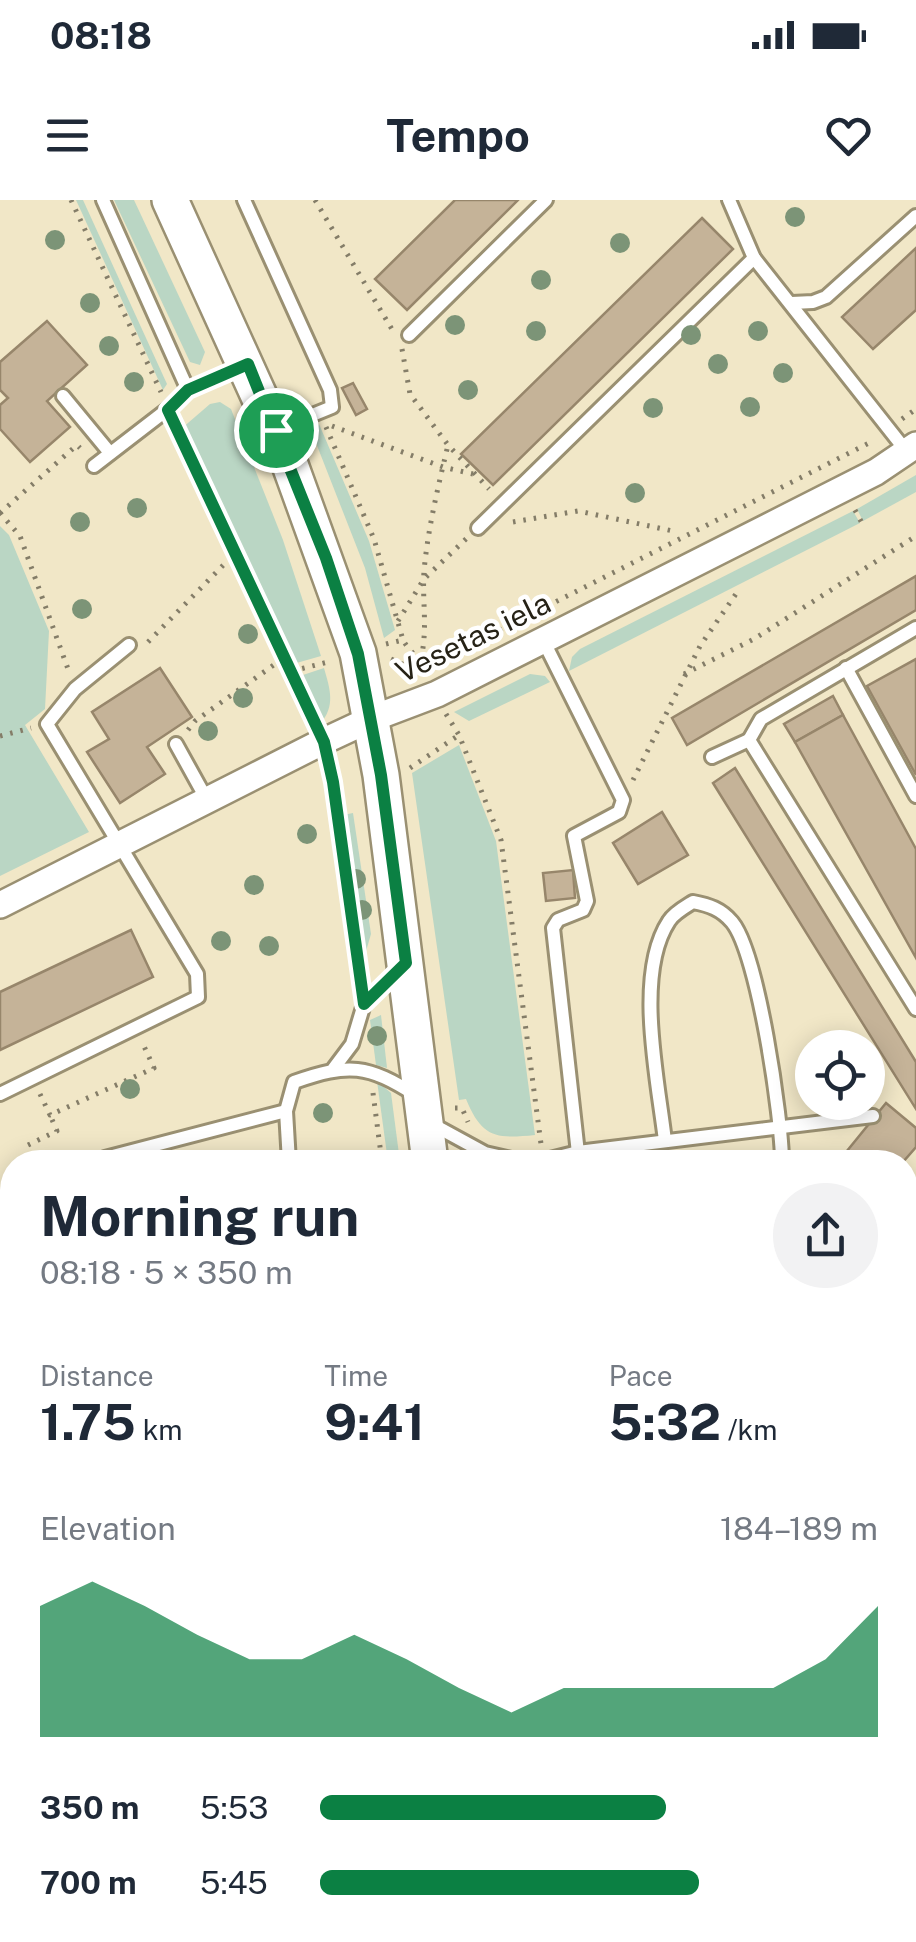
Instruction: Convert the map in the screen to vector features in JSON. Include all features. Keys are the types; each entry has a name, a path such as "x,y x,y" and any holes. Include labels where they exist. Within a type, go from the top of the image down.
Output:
{"main road":[{"path":"170,200 248,364 326,558 347,670 370,719 381,775 406,963 434,1110 431,1150"}],"street":[{"name":"Vesetas iela","path":"0,905 370,719 436,694 876,472 911,449"}],"lane":[{"path":"103,200 188,390"},
{"path":"244,200 330,390 332,407 276,430"},
{"path":"410,335 546,200"},
{"path":"729,200 754,258 890,429 911,449"},
{"path":"792,303 826,297 916,216"},
{"path":"478,528 754,258"},
{"path":"94,466 188,390 248,364"},
{"path":"63,396 110,453"},
{"path":"712,757 749,740 762,719 916,628"},
{"path":"543,640 623,800 619,812 574,836 588,901 583,910 558,920 553,928 578,1150"},
{"path":"0,1094 198,997 197,974 47,724 75,690 129,644"},
{"path":"846,668 916,796"},
{"path":"749,740 916,1009"},
{"path":"176,744 207,800"},
{"path":"665,1141 650,995 651,962 670,919 693,902 714,906 735,924 755,986 782,1127 782,1150"},
{"path":"334,1068 352,1044 364,1004 406,963"},
{"path":"288,1150 286,1111 294,1082 334,1068 370,1072 393,1081 482,1150"},
{"path":"135,1150 286,1111"},
{"path":"587,1150 840,1120"}],"path":[{"path":"72,200 324,742 364,1004"},
{"path":"315,200 401,345 410,394 448,445 503,504"},
{"path":"496,632 868,444 916,409"},
{"path":"402,640 374,540 325,424 476,475"},
{"path":"75,690 20,536 0,513 77,445 94,466"},
{"path":"421,658 427,631 424,578 428,532 448,445"},
{"path":"854,507 863,525"},
{"path":"398,621 424,578 478,528 578,512 672,530"},
{"path":"684,674 754,639 916,536"},
{"path":"144,646 236,552"},
{"path":"623,800 684,674 738,591"},
{"path":"324,646 347,670 386,657 413,669 443,659"},
{"path":"176,744 195,721 285,657"},
{"path":"0,736 47,724"},
{"path":"412,767 459,735 501,840 540,1150"},
{"path":"50,1115 154,1068 135,1028"},
{"path":"370,1072 380,1150"},
{"path":"28,1145 57,1131 33,1078"},
{"path":"434,1110 462,1108 475,1132"},
{"path":"524,1144 540,1142 574,1150"}],"green space":[{"path":"76,200 83,200 167,384 163,390"},
{"path":"114,200 134,200 205,352 200,365 190,362"},
{"path":"220,402 231,409 283,540 321,656 293,664 181,429 210,404"},
{"path":"319,424 369,541 395,630 384,638 365,568 316,443"},
{"path":"916,475 916,492 863,521 857,509"},
{"path":"853,511 860,523 569,671 572,657 580,649"},
{"path":"0,526 9,535 49,631 45,709 25,725 89,832 0,876"},
{"path":"324,668 330,704 320,724 300,676"},
{"path":"530,674 545,676 550,682 469,721 454,712"},
{"path":"459,745 496,841 535,1135 510,1137 492,1133 478,1122 466,1099 459,1100 412,773"},
{"path":"353,813 371,934 362,965 343,815"},
{"path":"381,1015 387,1068 376,1065 370,1020"},
{"path":"377,1081 391,1093 398,1150 386,1150"}],"building":[{"path":"455,200 518,200 407,310 375,279"},
{"path":"702,218 733,249 493,485 461,454"},
{"path":"916,248 916,310 873,349 842,317"},
{"path":"47,321 87,365 47,401 70,427 30,462 0,429 0,405 8,398 0,390 0,362"},
{"path":"353,383 367,409 356,415 342,388"},
{"path":"916,576 916,610 687,745 672,718"},
{"path":"916,659 916,775 867,686"},
{"path":"160,668 192,717 147,747 165,774 120,803 87,752 109,739 92,712"},
{"path":"833,696 843,715 795,742 784,724"},
{"path":"843,715 916,849 916,958 795,742"},
{"path":"735,768 916,1062 916,1109 885,1059 885,1030 867,1030 713,783"},
{"path":"662,812 688,855 638,884 613,843"},
{"path":"573,870 575,898 546,901 543,873"},
{"path":"131,930 153,977 0,1050 0,992"},
{"path":"886,1103 916,1128 913,1150 848,1150 872,1120 885,1120"}],"route":[{"path":"248,364 276,430 358,654 381,775 406,963 364,1004 324,742 168,410 188,390 248,364"}]}
